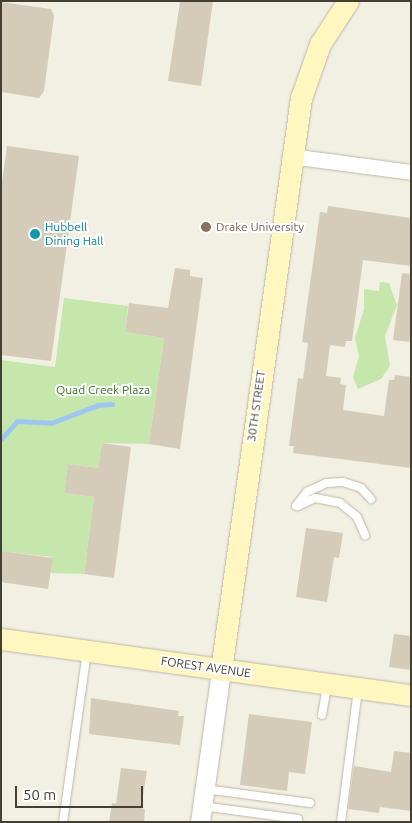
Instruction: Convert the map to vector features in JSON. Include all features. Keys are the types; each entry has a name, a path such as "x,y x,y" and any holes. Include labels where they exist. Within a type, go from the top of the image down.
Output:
{"main road":[{"name":"30TH STREET","path":"221,670 290,156 306,78 320,44 348,1"},
{"name":"FOREST AVENUE","path":"1,640 87,650 411,695"}],"street":[{"path":"290,156 411,172"},
{"name":"30TH STREET","path":"202,806 221,670"}],"lane":[{"path":"365,535 357,517 340,503 315,498 296,506 307,492 326,483 343,482 361,488 371,499"},
{"path":"63,822 87,650"},
{"path":"322,715 327,684"},
{"path":"341,822 359,688"},
{"path":"202,806 310,803"},
{"path":"202,806 298,819"}],"green space":[{"path":"380,282 389,283 397,305 385,336 390,366 381,379 358,389 353,377 359,356 355,338 364,309 364,289 379,291"},
{"name":"Quad Creek Plaza","path":"64,298 128,306 125,332 164,338 149,444 102,443 98,468 68,464 64,493 94,497 84,574 51,573 52,557 1,551 1,360 55,367"}],"building":[{"path":"213,1 201,86 168,81 180,2"},
{"path":"1,2 51,9 54,16 44,91 39,98 1,92"},
{"name":"Hubbell Dining Hall","path":"7,146 79,156 51,361 1,355 1,190"},
{"path":"328,206 411,218 411,266 363,260 352,341 346,341 345,347 330,345 326,376 341,378 340,384 346,385 343,410 384,416 389,380 394,380 395,375 411,377 411,468 293,453 294,446 289,446 298,378 303,379 308,343 302,342 320,212 327,213"},
{"path":"175,268 190,270 190,276 203,278 180,449 149,444 164,338 125,332 129,303 168,308"},
{"path":"402,273 411,274 411,342 393,340"},
{"path":"102,443 131,447 114,578 84,574 94,497 64,493 68,464 98,468"},
{"path":"306,528 343,533 339,558 334,557 327,602 296,597"},
{"path":"1,551 53,558 48,589 1,582"},
{"path":"394,634 411,636 411,670 389,667"},
{"path":"91,698 179,711 178,716 184,716 180,745 89,734"},
{"path":"249,714 312,722 305,774 289,772 287,791 240,785"},
{"path":"394,751 411,753 411,811 380,807 379,813 348,809 354,766 391,772"},
{"path":"121,768 147,771 141,808 145,809 144,822 109,822 112,803 116,804"}],"waterway":[{"path":"1,439 17,421 51,423 98,405 112,404"}],"place":[{"name":"Drake University","path":"206,227"},
{"name":"Hubbell Dining Hall","path":"35,234"}]}
